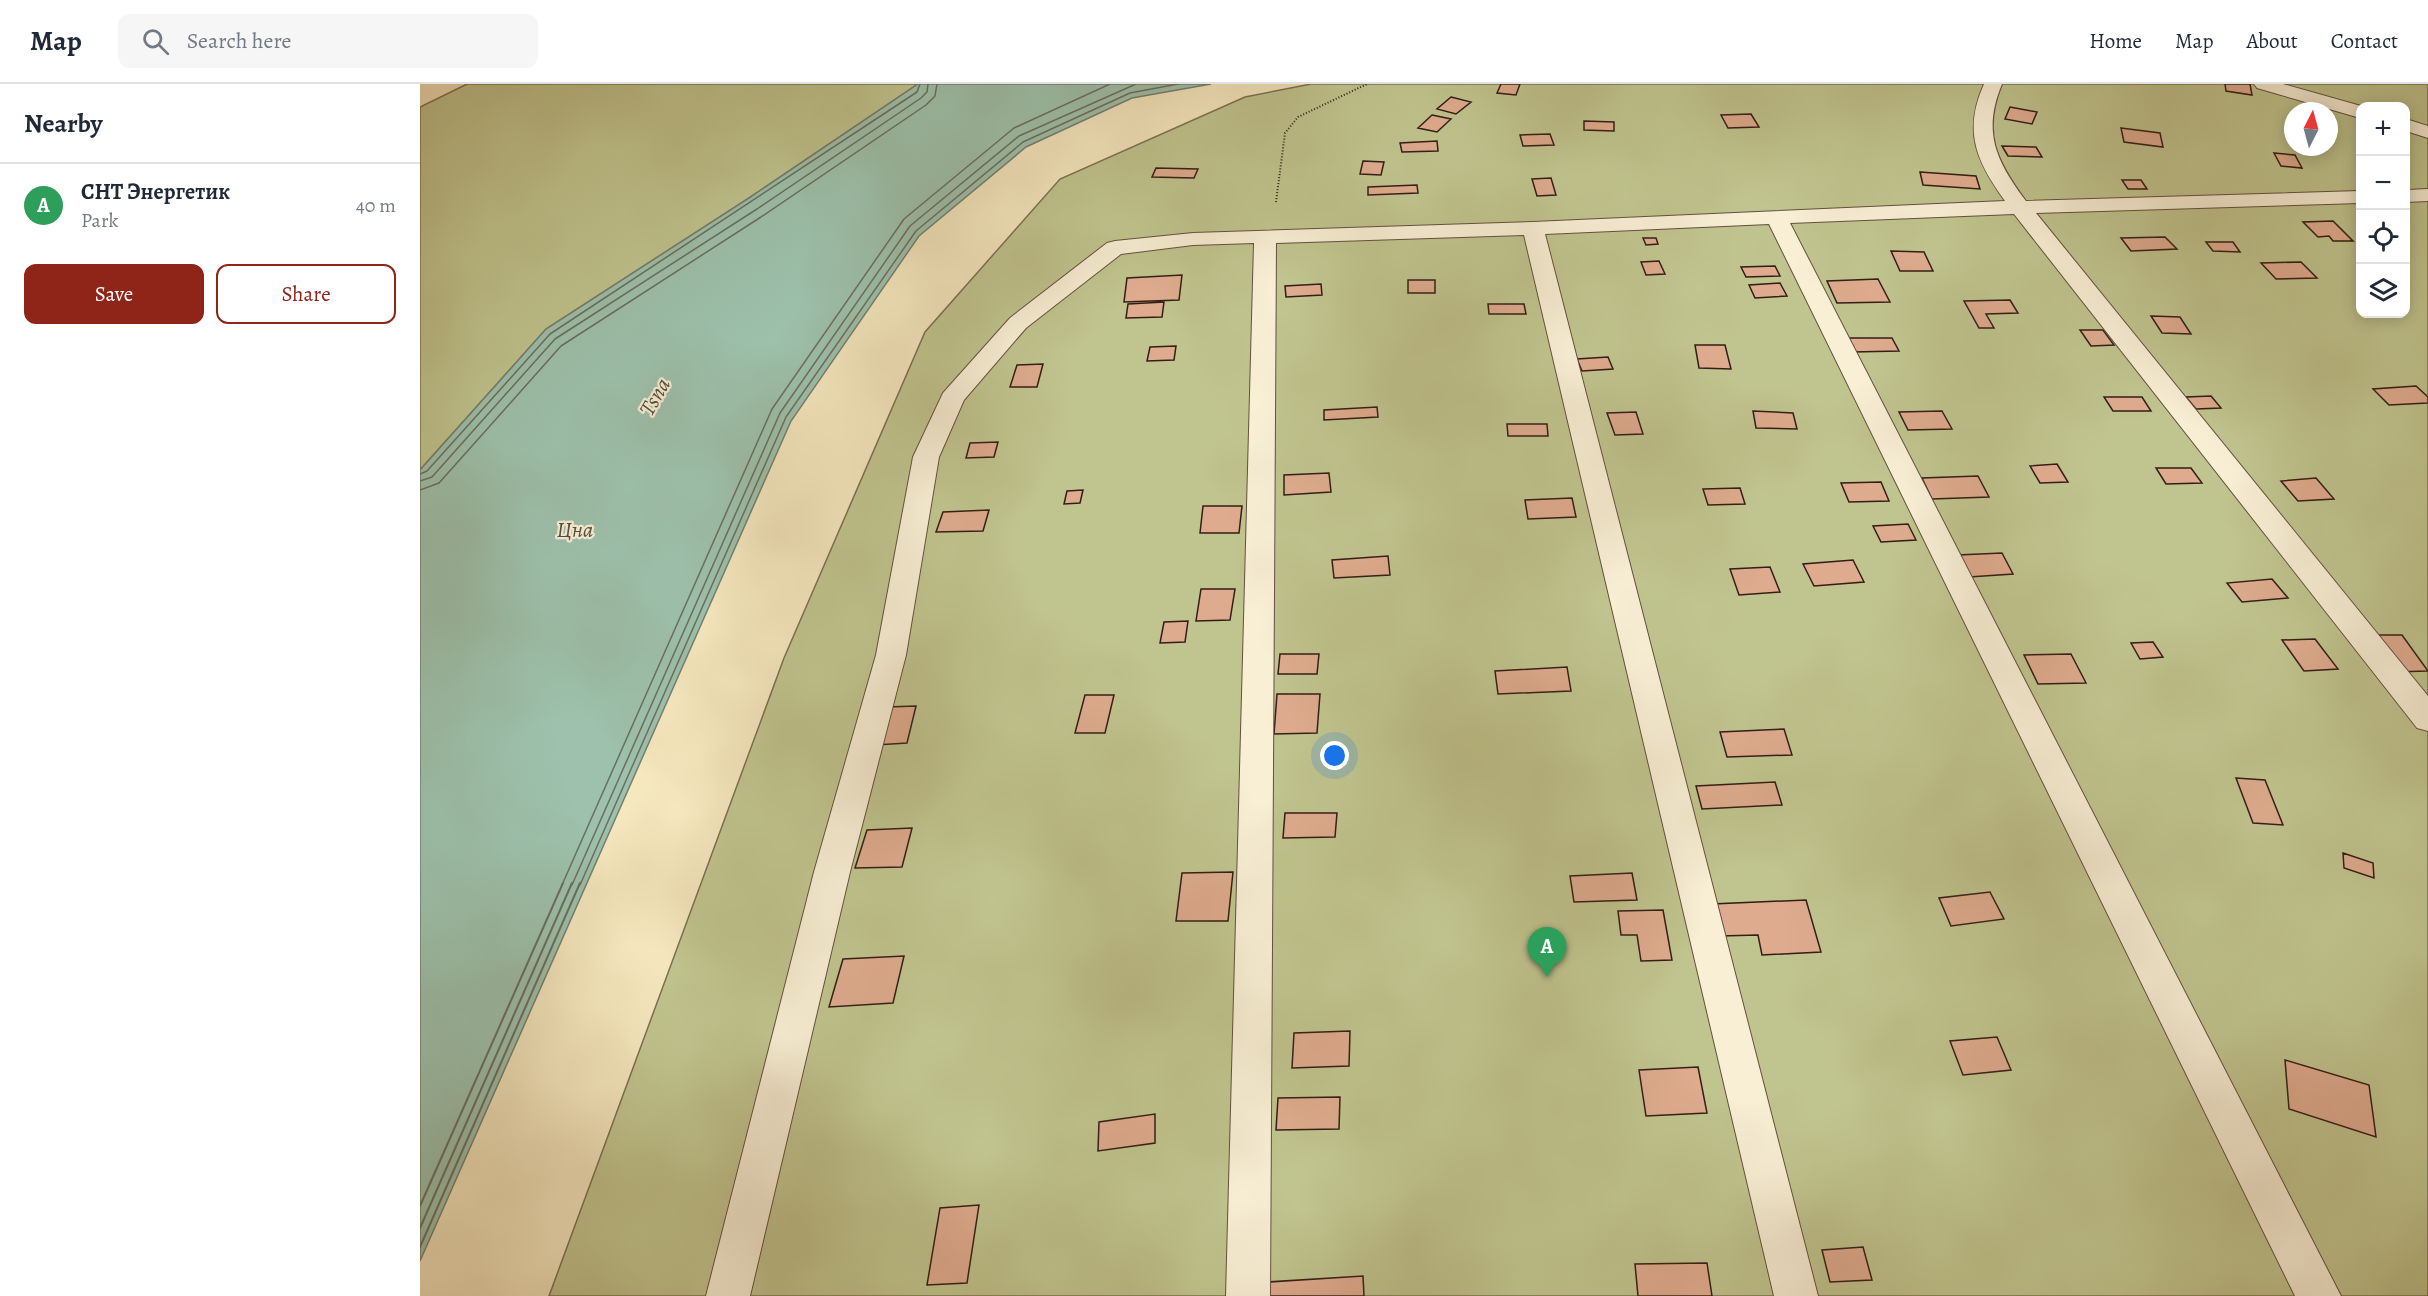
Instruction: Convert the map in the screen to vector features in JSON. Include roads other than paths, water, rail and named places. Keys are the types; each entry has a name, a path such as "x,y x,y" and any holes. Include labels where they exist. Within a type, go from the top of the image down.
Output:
{"lane":[{"path":"1993,84 1983,102 1982,145 1993,168 2020,207 2428,719"},
{"path":"2263,84 2356,111"},
{"path":"2410,126 2428,132"},
{"path":"2410,196 2428,195"},
{"path":"728,1296 832,872 891,655 926,457 952,398 1018,323 1115,248 1193,239 1265,236 1533,228 2020,207 2356,197"},
{"path":"1777,218 2319,1296"},
{"path":"1533,228 1796,1296"},
{"path":"1248,1296 1265,236"}],"water":[{"name":"Цна","path":"918,84 1211,84 1132,98 1026,147 919,236 791,421 420,1261 420,470 546,329 749,198"}],"place":[{"name":"СНТ Энергетик","path":"1547,977"}],"water label":[{"name":"Tsna","path":"655,397"}]}
